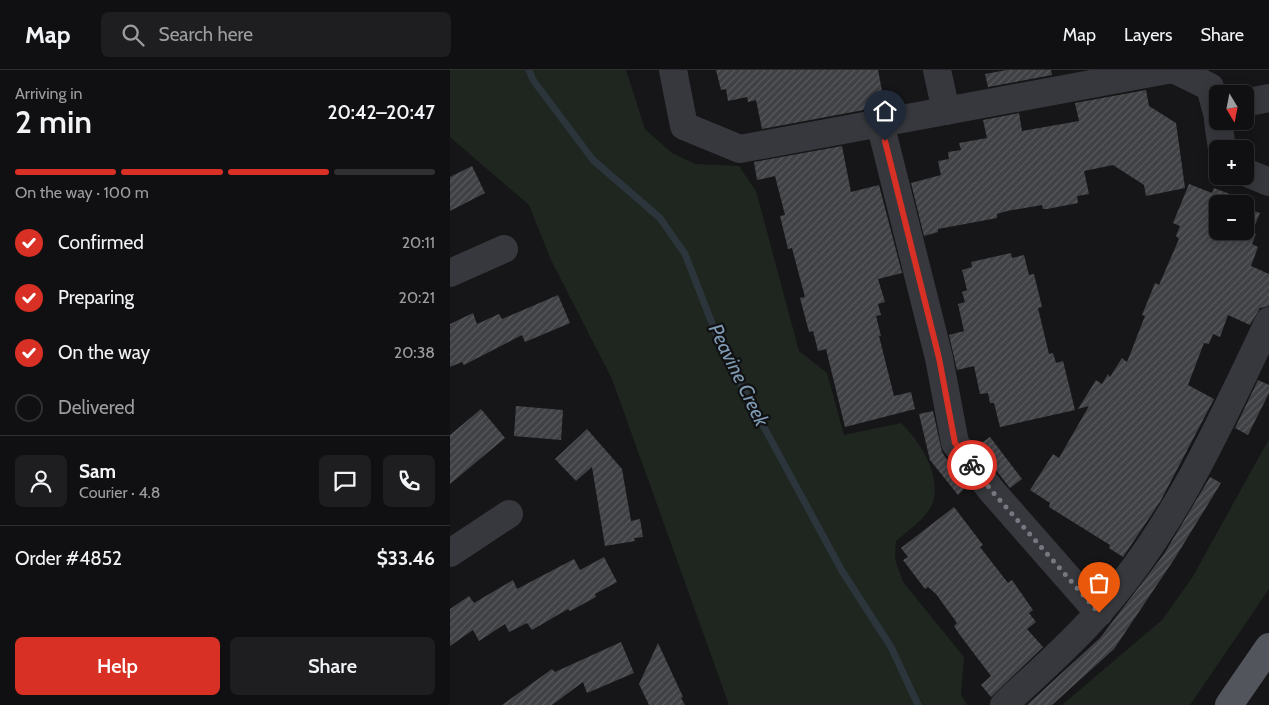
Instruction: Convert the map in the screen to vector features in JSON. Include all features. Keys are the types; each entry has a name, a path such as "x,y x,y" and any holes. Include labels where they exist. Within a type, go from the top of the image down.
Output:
{"main road":[{"path":"1230,705 1269,647"}],"street":[{"path":"673,70 684,126 740,149 1167,70"},
{"path":"937,70 946,111"},
{"path":"1175,70 1209,87"},
{"path":"1254,101 1269,98"},
{"path":"880,123 939,358 955,443 991,490 1099,613"},
{"path":"1254,176 1269,182"},
{"path":"450,273 504,249"},
{"path":"1004,705 1099,613 1161,532 1224,415 1269,321"},
{"path":"450,553 509,514"}],"shaded area":[{"path":"450,70 626,70 645,129 672,153 695,164 739,166 756,191 799,351 827,373 844,435 901,423 915,439 927,459 934,480 933,502 927,513 896,541 895,559 903,582 964,657 961,694 967,705 729,705 612,379 551,260 529,205 450,137"},
{"path":"1269,439 1269,589 1190,705 1062,705 1162,620 1192,578"}],"building":[{"path":"716,70 878,70 885,106 762,129 756,100 748,102 747,97 728,101 726,89 721,90"},
{"path":"1007,70 1051,70 1052,75 988,87 985,74"},
{"path":"1146,90 1149,106 1176,123 1185,188 1146,196 1144,185 1113,165 1084,171 1089,194 1077,196 1078,203 1047,209 1043,209 1042,205 1007,211 997,214 997,218 938,229 938,232 924,236 911,183 941,175 938,161 949,159 948,152 961,150 959,143 987,138 983,120 1019,113 1022,131 1079,121 1075,103"},
{"path":"842,146 851,192 879,185 902,273 878,279 885,302 878,304 881,315 876,316 881,336 879,336 894,396 911,392 915,409 845,427 826,349 818,351 813,331 809,332 800,298 805,297 792,248 788,249 780,216 785,215 775,176 757,180 754,162"},
{"path":"472,166 485,193 450,211 450,177"},
{"path":"1189,184 1212,193 1214,188 1232,195 1209,195 1209,240 1254,240 1252,244 1258,247 1251,266 1269,274 1269,306 1260,308 1250,325 1228,315 1220,337 1213,334 1209,344 1204,343 1188,385 1214,399 1160,502 1123,557 1109,548 1110,545 1049,507 1050,503 1030,490 1053,454 1059,458 1089,406 1078,409 1096,380 1102,384 1108,374 1110,377 1122,358 1127,362 1145,316 1142,315 1155,283 1159,285 1179,239 1176,236 1180,226 1173,223"},
{"path":"1254,211 1260,213 1254,227"},
{"path":"1011,253 1012,258 1024,255 1029,275 1034,274 1042,307 1038,308 1049,354 1053,353 1056,363 1063,361 1075,410 1000,427 994,403 990,403 988,393 980,394 974,366 957,370 949,335 964,331 958,304 965,302 962,292 967,290 962,270 972,267 971,262"},
{"path":"558,295 570,323 525,342 522,335 464,365 462,362 450,367 450,324 473,313 477,324 499,314 502,319"},
{"path":"1258,380 1269,385 1269,393 1248,435 1235,428"},
{"path":"516,406 563,410 561,440 514,436"},
{"path":"481,409 505,438 450,484 450,435"},
{"path":"933,411 942,452 951,466 968,485 958,495 930,460 919,414"},
{"path":"587,429 622,469 631,521 640,519 643,537 634,538 635,541 605,546 592,467 576,481 555,459"},
{"path":"990,437 1022,479 1010,488 977,446"},
{"path":"1210,477 1221,483 1175,558 1114,649 1052,705 1027,705 1100,638 1164,554"},
{"path":"954,507 983,545 980,547 1008,583 1012,580 1033,610 1029,613 1036,622 1027,629 1043,647 991,697 981,685 991,676 954,626 957,623 936,594 928,587 925,589 903,560 908,557 901,548"},
{"path":"604,557 617,582 595,594 596,597 570,611 568,609 532,630 527,623 509,632 505,624 479,641 473,630 450,646 450,609 469,596 474,603 513,580 517,589 574,559 580,570"},
{"path":"621,642 634,673 587,693 583,682 552,705 502,705 552,669 555,672"},
{"path":"658,643 685,705 649,705 639,684"}],"waterway":[{"name":"Peavine Creek","path":"529,70 533,80 593,160 660,218 685,254 715,331 733,370 842,571 891,647 918,705"}],"way so far":[{"path":"972,465 991,490 1099,613"}],"route":[{"path":"885,141 939,358 955,443 972,465"}]}
